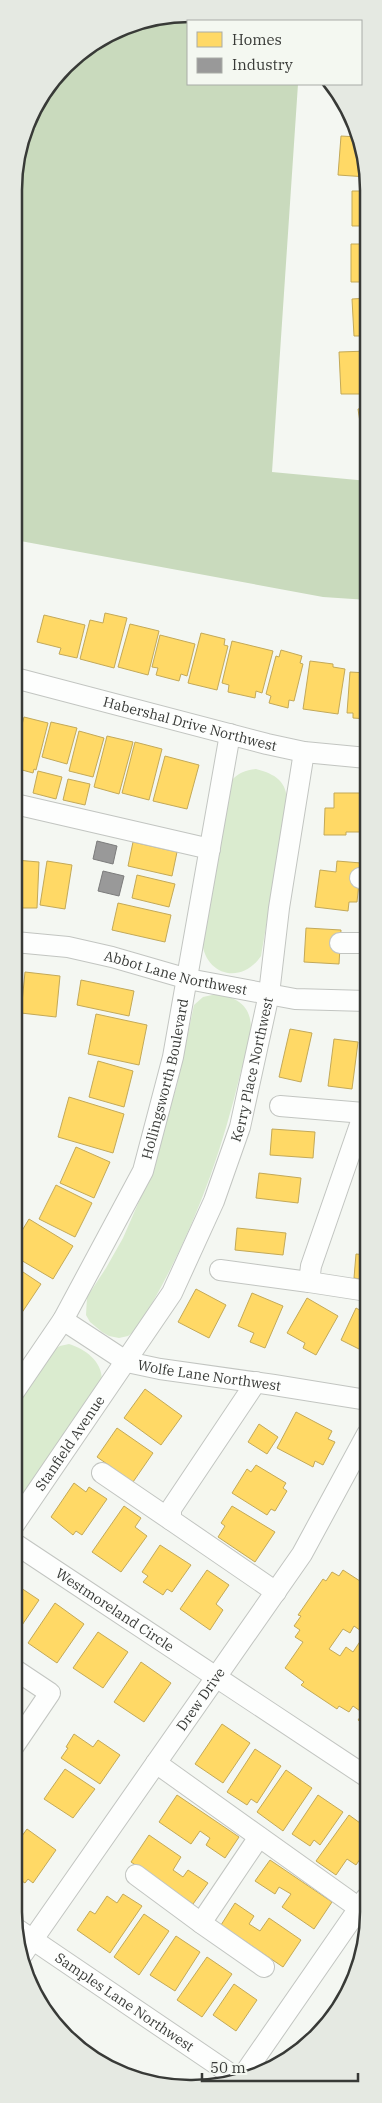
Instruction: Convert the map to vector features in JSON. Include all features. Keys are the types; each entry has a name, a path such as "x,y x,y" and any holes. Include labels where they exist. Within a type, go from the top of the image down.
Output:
{"street":[{"name":"Habershal Drive Northwest","path":"23,680 304,752 359,757"},
{"name":"Hollingsworth Boulevard","path":"22,1380 63,1320 143,1170 173,1057 230,734"},
{"name":"Kerry Place Northwest","path":"127,1362 172,1293 214,1201 240,1127 269,994 304,752"},
{"path":"23,806 210,849"},
{"name":"Abbot Lane Northwest","path":"23,943 68,947 112,957 188,979 296,999 359,1001"},
{"path":"340,943 359,943"},
{"path":"280,1106 359,1112"},
{"path":"309,1282 312,1266 359,1133"},
{"path":"220,1270 359,1290"},
{"name":"Wolfe Lane Northwest","path":"63,1320 127,1362 160,1369 359,1399"},
{"name":"Stanfield Avenue","path":"22,1513 127,1362"},
{"path":"170,1520 171,1509 256,1382"},
{"name":"Drew Drive","path":"25,1940 156,1764 302,1554 359,1449"},
{"path":"102,1473 276,1592"},
{"name":"Westmoreland Circle","path":"22,1548 359,1772"},
{"path":"22,1674 50,1693 22,1734"},
{"path":"156,1764 259,1836 359,1899"},
{"path":"201,1923 259,1836"},
{"path":"136,1876 264,1967"},
{"path":"248,2071 359,1908"},
{"name":"Samples Lane Northwest","path":"26,1943 232,2075"}],"green space":[{"path":"187,23 187,85 298,85 272,472 359,480 359,599 323,597 23,541 23,180 28,147 45,107 57,88 72,72 97,51 137,31 169,24"},
{"path":"256,769 269,773 279,780 285,789 287,802 261,956 244,971 235,973 225,972 217,969 210,962 202,941 231,781 242,772"},
{"path":"212,995 230,997 241,1003 248,1013 251,1026 248,1047 222,1142 211,1175 185,1238 154,1300 136,1330 128,1336 119,1338 109,1336 90,1322 86,1315 87,1297 123,1238 147,1183 177,1085 194,1005 203,997"},
{"path":"69,1344 81,1349 92,1357 99,1367 102,1380 22,1496 22,1392 49,1352"}],"building: Homes":[{"path":"341,136 351,137 359,176 338,175"},
{"path":"352,191 359,191 359,226 352,226"},
{"path":"351,244 359,244 359,282 351,282"},
{"path":"352,299 359,299 359,336 354,336"},
{"path":"359,351 359,394 341,394 339,352"},
{"path":"105,613 127,618 114,668 80,659 90,620 103,623"},
{"path":"44,615 85,625 77,658 59,654 61,648 37,642"},
{"path":"130,624 159,631 148,675 118,667"},
{"path":"201,633 225,639 224,645 228,646 217,690 188,683"},
{"path":"160,635 195,644 187,676 181,674 179,681 156,675 158,668 152,667"},
{"path":"232,641 273,651 262,693 256,691 255,698 228,692 229,685 222,683"},
{"path":"281,650 302,656 300,663 303,664 294,701 289,700 288,708 269,703 271,696 266,694 276,656 279,657"},
{"path":"310,661 333,664 333,667 345,669 338,714 303,709"},
{"path":"350,672 359,672 359,718 353,718 353,713 347,713"},
{"path":"24,717 48,723 36,770 34,769 33,773 23,770"},
{"path":"51,722 77,728 67,764 42,757"},
{"path":"79,731 104,738 93,777 69,771"},
{"path":"107,736 133,742 119,794 94,787"},
{"path":"135,742 162,749 149,800 122,793"},
{"path":"165,756 199,765 187,809 153,801"},
{"path":"38,771 62,777 56,799 33,793"},
{"path":"68,779 90,784 85,805 63,800"},
{"path":"334,793 359,793 359,832 346,832 346,835 324,835 325,808 334,808"},
{"path":"133,842 177,852 172,876 128,866"},
{"path":"23,861 39,862 37,908 23,908"},
{"path":"47,861 72,865 65,909 40,905"},
{"path":"337,861 359,863 357,902 349,902 348,911 315,907 320,870 336,872"},
{"path":"137,875 175,884 169,907 132,898"},
{"path":"118,903 171,915 165,942 112,930"},
{"path":"306,928 341,930 339,964 304,962"},
{"path":"25,972 60,976 56,1017 23,1013"},
{"path":"81,980 134,991 129,1016 77,1005"},
{"path":"96,1014 147,1025 139,1065 88,1054"},
{"path":"290,1029 312,1033 301,1082 279,1077"},
{"path":"334,1039 358,1042 352,1089 328,1086"},
{"path":"98,1061 133,1071 124,1107 89,1097"},
{"path":"69,1097 124,1114 113,1153 58,1137"},
{"path":"272,1129 315,1132 313,1158 270,1155"},
{"path":"76,1147 110,1162 94,1198 60,1183"},
{"path":"259,1173 301,1178 298,1203 256,1198"},
{"path":"56,1185 92,1203 75,1237 39,1219"},
{"path":"29,1219 73,1246 53,1279 22,1261 22,1230"},
{"path":"237,1228 286,1233 283,1255 235,1250"},
{"path":"356,1254 359,1254 359,1279 354,1278"},
{"path":"22,1272 41,1284 22,1312"},
{"path":"196,1289 226,1305 209,1338 178,1322"},
{"path":"252,1293 283,1306 265,1348 250,1342 254,1333 238,1326"},
{"path":"307,1298 338,1316 316,1355 303,1348 305,1343 287,1333"},
{"path":"356,1308 359,1310 359,1349 341,1340"},
{"path":"145,1389 182,1416 161,1445 124,1418"},
{"path":"296,1412 332,1431 328,1439 335,1442 323,1465 315,1461 313,1467 277,1448"},
{"path":"259,1424 278,1437 267,1454 248,1442"},
{"path":"117,1428 153,1453 133,1482 97,1457"},
{"path":"256,1465 286,1483 283,1488 287,1491 275,1511 271,1509 267,1515 232,1493 247,1469 251,1472"},
{"path":"74,1483 86,1492 89,1487 107,1499 82,1535 76,1531 73,1535 51,1517"},
{"path":"124,1506 141,1518 135,1527 147,1536 121,1572 92,1552"},
{"path":"232,1506 275,1532 255,1562 218,1537 225,1526 221,1523"},
{"path":"160,1545 191,1565 172,1592 167,1589 163,1595 143,1582 148,1576 142,1572"},
{"path":"207,1570 229,1585 216,1604 223,1610 210,1630 180,1609"},
{"path":"343,1570 359,1580 359,1629 354,1626 350,1633 343,1629 329,1649 340,1656 346,1647 353,1652 359,1643 359,1710 353,1706 349,1712 339,1706 337,1709 301,1685 304,1682 285,1668 303,1642 295,1637 300,1630 294,1626 301,1616 298,1615 323,1579 326,1581 332,1572 339,1576"},
{"path":"22,1589 39,1600 22,1625"},
{"path":"55,1603 84,1624 57,1663 28,1643"},
{"path":"98,1632 128,1652 103,1688 73,1668"},
{"path":"141,1662 171,1683 144,1722 114,1702"},
{"path":"222,1724 250,1743 223,1783 195,1764"},
{"path":"74,1734 93,1747 98,1740 120,1755 100,1784 61,1758"},
{"path":"255,1749 281,1766 257,1803 251,1799 247,1805 227,1792"},
{"path":"65,1769 95,1789 73,1818 44,1799"},
{"path":"286,1770 312,1788 283,1831 257,1812"},
{"path":"177,1795 239,1837 225,1858 206,1845 210,1838 200,1831 191,1844 159,1822"},
{"path":"318,1795 343,1812 320,1845 314,1840 310,1846 292,1834"},
{"path":"349,1815 359,1822 359,1861 356,1865 347,1859 336,1875 316,1861"},
{"path":"27,1829 56,1850 33,1883 28,1879 25,1883 22,1881 22,1836"},
{"path":"149,1835 181,1857 173,1870 183,1877 188,1870 208,1883 193,1904 131,1862"},
{"path":"270,1860 332,1902 314,1929 282,1907 291,1894 279,1887 275,1894 255,1881"},
{"path":"123,1894 142,1906 110,1953 77,1930 90,1911 95,1914 107,1896 117,1903"},
{"path":"235,1903 254,1916 249,1924 260,1931 269,1918 301,1940 283,1967 221,1925"},
{"path":"144,1914 169,1931 139,1975 114,1957"},
{"path":"176,1936 200,1952 175,1991 150,1975"},
{"path":"207,1957 232,1974 202,2017 177,2000"},
{"path":"234,1984 257,2000 236,2031 213,2015"}],"building: Industry":[{"path":"97,841 117,846 113,864 93,859"},
{"path":"103,871 124,876 119,896 98,891"}]}
